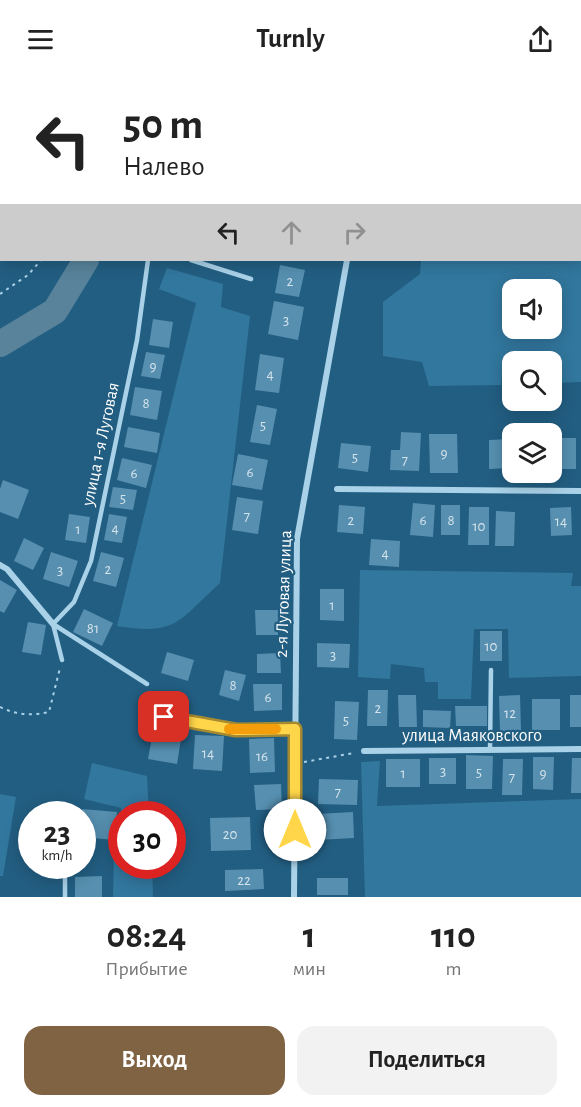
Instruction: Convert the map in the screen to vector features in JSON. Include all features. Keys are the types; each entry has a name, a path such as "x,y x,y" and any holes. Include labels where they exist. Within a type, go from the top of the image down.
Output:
{"street":[{"name":"2-я Луговая улица","path":"294,897 297,539 347,261"},
{"path":"337,489 581,491"},
{"path":"0,565 7,569 53,624"},
{"name":"улица Маяковского","path":"364,751 581,749"}],"lane":[{"name":"улица 1-я Луговая","path":"53,624 74,602 91,561 137,340 148,261"},
{"path":"194,261 251,279"},
{"path":"53,624 62,660"},
{"path":"53,624 147,684"},
{"path":"490,750 491,670"},
{"path":"164,717 236,730 295,729"},
{"path":"65,879 65,897"}],"path":[{"path":"0,294 28,275 40,261"},
{"path":"0,707 10,712 24,714 49,712 62,660"},
{"path":"295,763 364,751"}],"shaded area":[{"path":"421,261 581,261 581,382 562,383 562,351 502,351 501,385 429,386 422,362 383,356 383,302 420,274"},
{"path":"167,268 223,284 221,307 250,316 220,583 175,623 165,627 137,629 117,626 196,303 159,289"},
{"path":"360,570 573,573 571,586 581,586 581,676 509,678 508,629 474,629 471,699 438,699 438,682 425,682 424,668 391,664 390,679 358,677"},
{"path":"380,761 377,806 581,799 581,897 365,897 361,762"},
{"path":"92,763 147,776 148,801 108,801 108,805 84,799"},
{"path":"0,794 16,797 3,876 0,876"},
{"path":"113,879 152,879 153,897 113,897"}],"building":[{"path":"280,265 305,270 299,297 275,293"},
{"path":"274,301 304,307 298,340 268,334"},
{"path":"153,319 173,322 169,348 149,345"},
{"path":"146,352 165,355 160,379 141,376"},
{"path":"260,354 284,358 279,393 255,390"},
{"path":"135,387 162,391 157,420 130,415"},
{"path":"257,405 277,409 270,445 250,442"},
{"path":"128,427 160,433 157,453 124,447"},
{"path":"401,432 421,433 419,471 390,470 391,450 400,450"},
{"path":"429,434 457,434 458,473 430,473"},
{"path":"562,438 576,438 576,469 562,469"},
{"path":"502,439 502,468 489,469 489,440"},
{"path":"341,443 371,446 368,472 338,468"},
{"path":"238,454 268,460 262,490 232,485"},
{"path":"122,458 152,465 146,488 117,480"},
{"path":"3,480 29,490 18,519 0,512 0,489"},
{"path":"113,487 137,490 133,510 109,507"},
{"path":"237,497 263,501 258,534 232,530"},
{"path":"413,503 435,505 433,537 410,535"},
{"path":"339,505 365,507 363,534 337,532"},
{"path":"441,505 460,505 460,535 441,535"},
{"path":"469,507 489,507 489,545 468,545"},
{"path":"571,507 572,535 551,536 550,508"},
{"path":"496,511 515,512 514,546 495,546"},
{"path":"69,514 90,517 86,543 65,540"},
{"path":"109,514 127,517 122,543 104,540"},
{"path":"24,538 44,548 33,570 14,561"},
{"path":"371,539 400,541 399,567 369,565"},
{"path":"51,552 78,561 69,587 43,579"},
{"path":"101,552 124,558 116,587 93,581"},
{"path":"0,580 17,590 4,613 0,611"},
{"path":"320,589 344,589 344,621 320,620"},
{"path":"84,609 113,623 102,646 73,632"},
{"path":"255,610 278,610 278,635 256,635"},
{"path":"28,622 46,625 41,655 22,652"},
{"path":"480,631 502,631 502,661 480,661"},
{"path":"317,643 350,644 349,668 317,667"},
{"path":"167,652 194,660 188,681 161,673"},
{"path":"280,653 281,673 257,673 257,654"},
{"path":"225,670 246,675 239,701 219,695"},
{"path":"253,684 282,684 282,710 254,711"},
{"path":"368,690 388,690 387,726 367,726"},
{"path":"398,695 416,695 417,727 399,727"},
{"path":"520,695 521,730 500,731 499,696"},
{"path":"570,695 581,695 581,727 570,727"},
{"path":"532,699 560,699 560,730 532,730"},
{"path":"335,701 359,702 357,740 334,739"},
{"path":"455,706 487,706 487,726 456,726"},
{"path":"423,710 451,711 450,728 423,727"},
{"path":"155,721 183,726 177,764 148,759"},
{"path":"195,735 224,736 222,771 193,769"},
{"path":"274,738 275,772 250,773 249,739"},
{"path":"466,755 493,756 492,789 466,789"},
{"path":"533,757 554,757 553,790 533,789"},
{"path":"429,758 456,758 456,784 429,784"},
{"path":"572,758 581,758 581,793 571,793"},
{"path":"386,759 420,759 420,787 386,787"},
{"path":"503,759 523,759 522,795 502,795"},
{"path":"319,779 358,780 357,805 318,804"},
{"path":"281,784 282,809 256,810 254,785"},
{"path":"96,810 108,811 108,839 96,838"},
{"path":"353,812 354,838 318,840 317,814"},
{"path":"250,817 251,850 211,851 210,818"},
{"path":"263,869 264,889 225,891 225,870"},
{"path":"96,876 102,876 102,897 75,897 75,879 96,879"},
{"path":"317,878 348,878 348,895 317,895"}],"waterway":[{"path":"0,344 55,311 85,261"}],"slow traffic":[{"path":"229,729 276,729"}],"route":[{"path":"164,717 236,730 295,729 295,830"}]}
